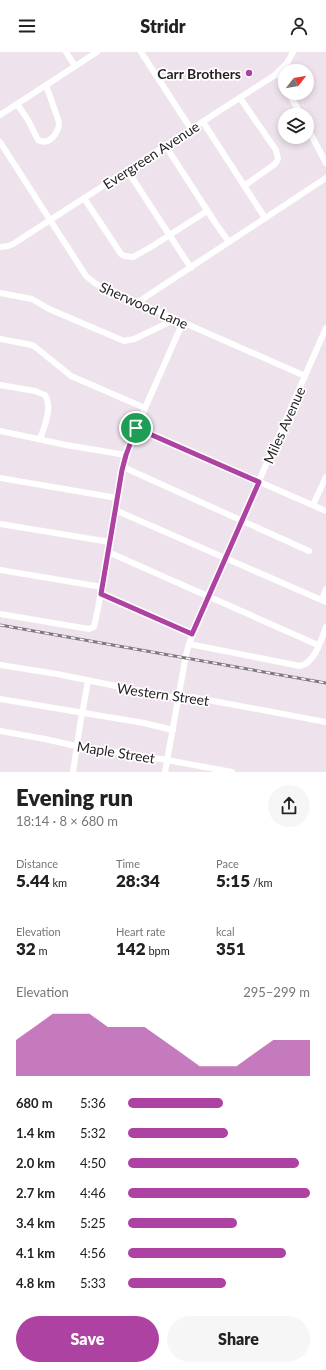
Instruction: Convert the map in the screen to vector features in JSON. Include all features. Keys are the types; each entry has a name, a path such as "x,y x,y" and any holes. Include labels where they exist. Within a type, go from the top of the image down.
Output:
{"street":[{"path":"66,52 75,66"},
{"path":"0,115 97,52"},
{"path":"142,52 191,129"},
{"name":"Evergreen Avenue","path":"287,64 293,52"},
{"name":"Evergreen Avenue","path":"0,247 12,244 278,73"},
{"path":"17,104 28,120 38,140 41,142 51,138 57,134 59,122 46,85"},
{"path":"240,98 276,150 278,159 275,164 244,186"},
{"path":"203,122 265,218"},
{"path":"314,140 326,163"},
{"name":"Sherwood Lane","path":"0,142 90,280 96,284 305,376"},
{"path":"165,145 207,211 230,242"},
{"path":"127,170 190,268"},
{"path":"138,302 326,178"},
{"path":"84,198 121,254 133,257 207,211"},
{"path":"0,293 32,299 49,309 124,340 134,339 176,319"},
{"path":"0,614 92,628 94,627 126,455 136,428 183,322"},
{"name":"Miles Avenue","path":"165,772 178,698 192,634 326,328"},
{"path":"0,339 34,346 71,376 145,408"},
{"path":"0,385 36,391 45,395 48,403 48,412 40,439"},
{"path":"136,428 326,511"},
{"path":"0,432 126,455"},
{"path":"123,467 309,551"},
{"path":"313,505 326,476"},
{"path":"0,478 117,498"},
{"path":"115,510 324,601 326,589"},
{"path":"0,524 110,542"},
{"path":"108,552 318,645"},
{"path":"0,570 101,590 192,634"},
{"path":"189,644 300,666 307,663 314,654 326,627"},
{"name":"Western Street","path":"0,665 57,674 170,697 192,697 326,722"},
{"path":"73,772 76,746 88,681"},
{"path":"0,699 172,730"},
{"name":"Maple Street","path":"0,731 76,746 232,772"}],"railway":[{"path":"0,625 326,683"}],"place":[{"name":"Carr Brothers","path":"249,73"}],"route":[{"path":"136,428 259,482 192,634 101,594 122,470 136,428"}]}
